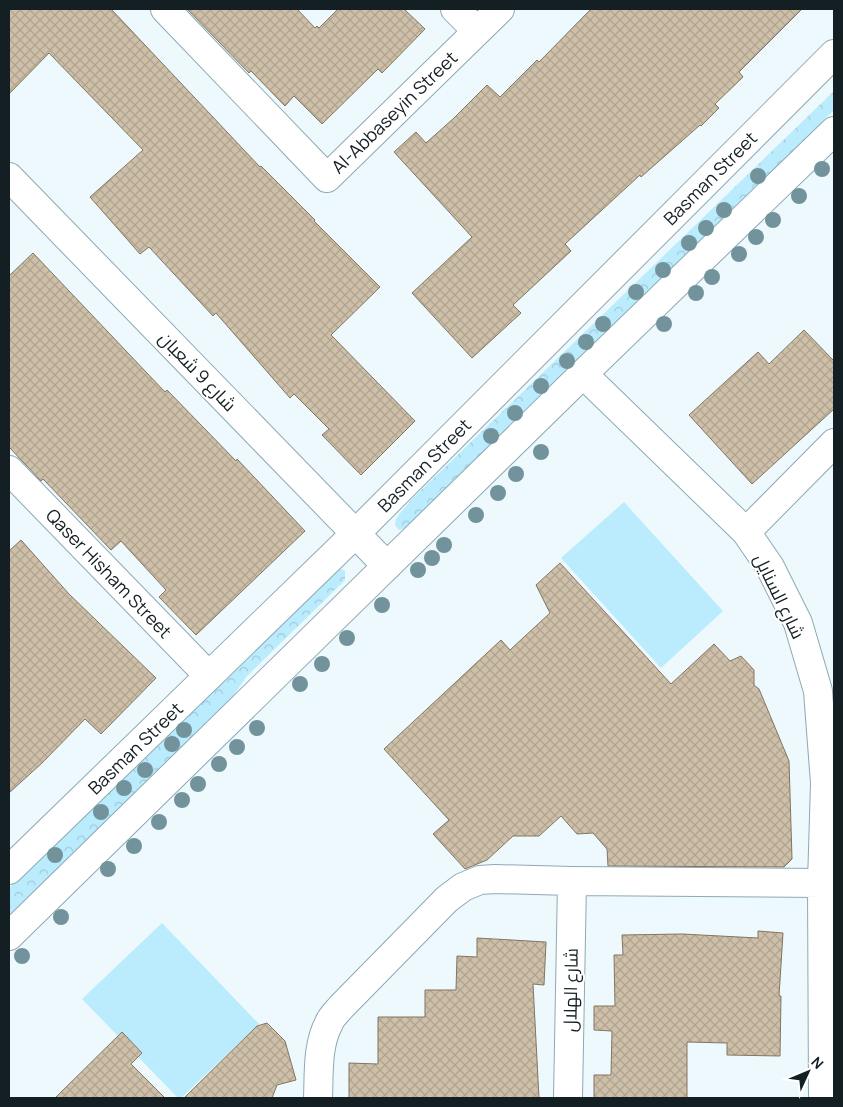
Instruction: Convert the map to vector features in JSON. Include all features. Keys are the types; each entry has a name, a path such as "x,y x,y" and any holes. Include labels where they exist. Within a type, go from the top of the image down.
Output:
{"street":[{"name":"Al-Abbaseyin Street","path":"166,9 327,178 500,9"},
{"path":"455,9 477,31"},
{"name":"Basman Street","path":"9,870 355,534 834,54"},
{"path":"9,936 834,131"},
{"name":"شارع 9 شعبان","path":"9,177 387,566"},
{"name":"شارع السنايل","path":"583,374 746,532 770,567 798,623 818,691 824,783 822,883 829,1022 823,1098"},
{"path":"746,532 834,443"},
{"name":"Qaser Hisham Street","path":"11,476 209,676"},
{"path":"318,1098 319,1062 323,1037 329,1021 447,899 463,887 480,880 495,878 572,882 822,883"},
{"name":"شارع الهلال","path":"568,1098 572,882"}],"green space":[{"path":"834,91 834,110 420,517 411,525 399,530 395,525 396,519 413,498"},
{"path":"624,502 723,611 661,668 561,558"},
{"path":"341,569 345,571 345,580 247,676 228,703 9,915 9,888 329,577"},
{"path":"162,923 259,1024 181,1098 178,1098 82,999"}],"building":[{"path":"9,9 111,9 260,167 380,287 331,335 415,421 361,475 322,435 329,429 294,394 290,398 216,313 213,316 149,247 140,254 90,197 143,150 49,53 9,94"},
{"path":"187,9 297,9 315,28 317,26 319,28 338,9 404,9 425,29 382,73 378,69 322,124 294,96 285,106 251,71 249,73"},
{"path":"591,9 802,9 739,72 743,77 715,104 719,108 701,126 641,177 640,175 565,244 571,251 513,305 521,313 472,358 412,293 472,237 394,152 416,132 426,143 487,85 500,97 537,60 539,62"},
{"path":"33,253 165,392 167,390 236,461 237,459 305,531 196,635 159,597 166,590 121,541 111,550 43,479 41,481 9,447 9,276"},
{"path":"804,330 834,361 834,409 752,484 689,415 758,352 769,364"},
{"path":"21,540 69,594 156,678 101,734 85,719 42,763 9,793 9,551"},
{"path":"560,563 671,684 714,644 730,661 741,656 754,670 754,685 759,689 789,761 792,859 784,867 608,866 607,849 593,833 577,834 561,816 539,836 513,836 487,860 465,869 433,834 449,820 384,749 501,640 510,650 550,613 536,585"},
{"path":"758,931 783,933 779,996 781,996 780,1056 727,1055 727,1043 687,1042 687,1098 594,1098 594,1075 611,1075 612,1031 594,1030 594,1006 615,1006 614,955 623,955 622,935 682,934 758,938"},
{"path":"477,938 546,942 544,985 533,984 539,1098 349,1098 349,1063 378,1064 378,1017 425,1017 425,990 456,990 457,956 477,957"},
{"path":"267,1023 285,1041 296,1080 277,1085 272,1098 184,1098 257,1026"},
{"path":"122,1032 142,1053 131,1064 165,1098 55,1098"}]}
